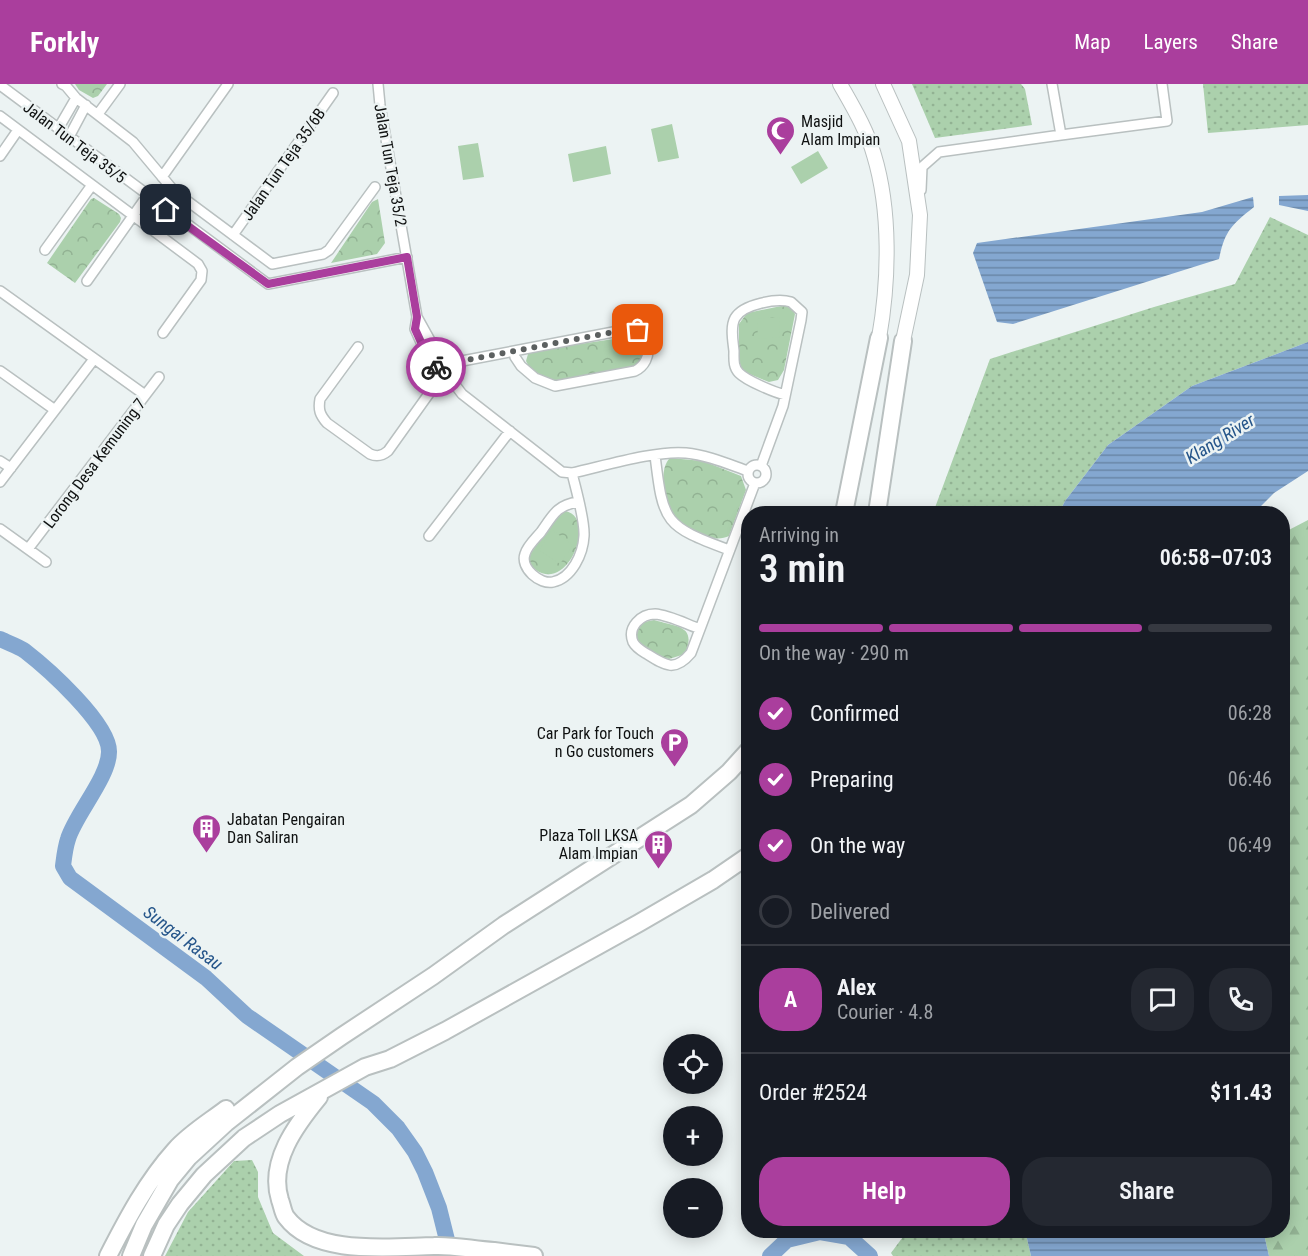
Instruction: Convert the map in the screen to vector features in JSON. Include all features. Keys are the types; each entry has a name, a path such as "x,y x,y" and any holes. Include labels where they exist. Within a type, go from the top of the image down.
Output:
{"highway":[{"path":"845,506 879,338"},
{"path":"878,506 903,341"},
{"path":"131,1256 144,1225 170,1180 189,1157 226,1123 297,1067 433,976 504,925 691,806 741,759"},
{"path":"152,1256 166,1225 180,1204 204,1175 244,1138 280,1114 365,1068 390,1059 446,1031 639,923 713,880 741,860"},
{"path":"108,1256 133,1207 177,1148 234,1103 297,1067"},
{"path":"324,1091 305,1114 280,1155 279,1196 286,1218 302,1236 322,1248 336,1251 392,1250 435,1246 534,1256"},
{"path":"455,1256 494,1251"}],"main road":[{"path":"840,84 861,121 874,154 882,190 885,276 879,338"},
{"path":"883,84 909,141 920,215 916,275 903,341"}],"street":[{"path":"98,114 120,84"},
{"path":"162,177 228,84"},
{"name":"Jalan Tun Teja 35/2","path":"378,84 417,317 415,329 430,362 439,361 417,317"},
{"path":"1052,84 1061,135"},
{"path":"920,215 922,167 939,152 1167,121 1162,84"},
{"path":"65,85 75,98 133,142 174,191 272,264 322,254 329,250 375,187"},
{"name":"Jalan Tun Teja 35/5","path":"0,86 268,284 407,257"},
{"name":"Jalan Tun Teja 35/6B","path":"233,235 333,93"},
{"path":"58,129 75,98"},
{"path":"69,137 86,105"},
{"path":"0,116 198,264 202,271 201,280 163,333"},
{"path":"0,156 18,130"},
{"path":"45,250 92,185"},
{"path":"87,281 147,196"},
{"path":"0,291 145,395"},
{"path":"761,466 783,406 802,312 791,302 778,300 761,303 743,311 736,317 733,326 734,365 738,372 746,377 785,395"},
{"path":"456,366 462,361 514,351 629,329 638,330 644,335 648,353 646,361 640,369 635,371 555,386 535,378 521,366 514,351"},
{"path":"358,347 320,399 318,409 321,417 327,423 370,454 383,455 388,451 438,381"},
{"path":"0,482 94,359"},
{"path":"439,361 450,362 456,366 457,376 453,382 444,384 438,381 435,375 439,361"},
{"path":"0,371 55,410"},
{"name":"Lorong Desa Kemuning 7","path":"28,549 159,376"},
{"path":"453,382 462,394 562,472 572,473 669,452 688,453 748,471"},
{"path":"429,536 510,431"},
{"path":"656,455 659,485 668,519 691,536 729,550"},
{"path":"0,461 11,468"},
{"path":"754,465 761,466 766,471 765,478 760,483 754,483 748,477 748,471 754,465"},
{"path":"572,473 585,534 578,560 570,572 562,578 550,583 539,580 525,565 524,555 556,509 578,502"},
{"path":"745,506 754,483"},
{"path":"700,629 657,614 645,615 635,622 631,633 637,647 664,665 675,666 683,662 691,653 700,629 741,518"},
{"path":"0,528 46,562"}],"green space":[{"path":"75,84 107,84 98,96 93,98 79,90"},
{"path":"912,84 1021,84 1025,89 1032,125 935,138"},
{"path":"1203,84 1308,84 1308,125 1208,133"},
{"path":"672,124 679,158 658,162 651,129"},
{"path":"478,143 484,177 463,180 458,146"},
{"path":"606,146 611,174 573,182 568,154"},
{"path":"818,151 828,168 801,184 791,167"},
{"path":"94,198 119,214 121,218 75,283 47,263 91,199"},
{"path":"378,199 385,243 377,254 331,263 372,202"},
{"path":"1270,217 1308,235 1308,342 1192,386 1108,445 1062,506 936,506 990,359 1235,284"},
{"path":"786,305 791,307 795,314 784,370 778,380 769,382 742,369 739,361 739,324 747,313"},
{"path":"779,317 780,337 758,339 757,319"},
{"path":"634,336 642,341 643,348 641,358 635,366 554,382 538,374 526,361 528,354 532,351"},
{"path":"670,458 703,461 741,476 746,490 729,536 715,538 699,535 684,527 673,517 667,504 663,478 666,463"},
{"path":"565,511 575,516 579,526 579,538 575,551 568,563 559,571 548,574 536,570 530,563 530,554 559,515"},
{"path":"1308,520 1308,1256 1269,1256 1265,1238 1290,1238 1290,529"},
{"path":"552,530 573,545 560,564 539,550"},
{"path":"654,620 677,626 687,632 688,644 685,654 669,659 658,656 640,643 637,638 637,629 644,622"},
{"path":"252,1160 258,1172 258,1197 273,1233 304,1256 165,1256 188,1212 234,1161"},
{"path":"902,1238 1027,1238 1031,1256 893,1256 891,1253"}],"water":[{"path":"1308,195 1308,211 1279,205 1279,196"},
{"path":"1253,197 1254,207 1230,229 1219,259 1013,324 997,322 973,253 977,243 1202,212"},
{"name":"Klang River","path":"1308,342 1308,471 1274,493 1261,506 1062,506 1108,445 1192,386"},
{"path":"1027,1238 1265,1238 1269,1256 1031,1256"}],"waterway":[{"name":"Sungai Rasau","path":"0,639 25,651 62,683 89,712 107,740 109,752 104,773 77,819 67,842 63,866 70,878 206,978 247,1016 373,1103 398,1128 415,1152 439,1208 451,1256"},
{"name":"Sungai Rasau","path":"770,1256 787,1240 795,1238"},
{"name":"Sungai Rasau","path":"850,1238 870,1256"}],"way so far":[{"path":"436,367 435,375 438,381 448,384 456,379 458,372 456,366 462,361 629,329 638,330"}],"place":[{"name":"Masjid Alam Impian","path":"780,156"},
{"name":"Car Park for Touch n Go customers","path":"675,768"},
{"name":"Jabatan Pengairan Dan Saliran","path":"206,854"},
{"name":"Plaza Toll LKSA Alam Impian","path":"659,870"}],"route":[{"path":"166,210 268,284 407,257 417,317 415,329 430,362 436,367"}]}
